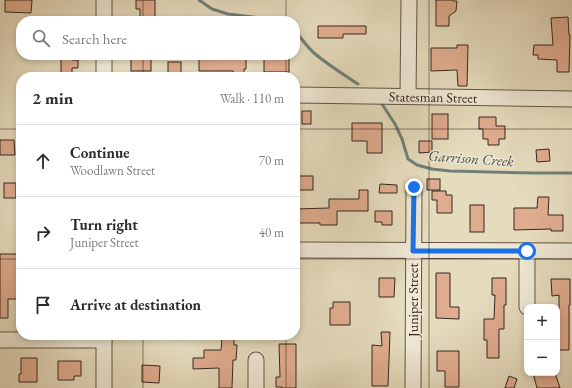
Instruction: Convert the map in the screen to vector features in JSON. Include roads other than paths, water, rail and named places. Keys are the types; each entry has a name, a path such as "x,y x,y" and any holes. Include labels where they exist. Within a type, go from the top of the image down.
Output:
{"street":[{"path":"104,0 104,16"},
{"path":"408,96 409,0"},
{"path":"104,60 104,72"},
{"name":"Statesman Street","path":"300,95 572,99"},
{"name":"Juniper Street","path":"413,388 414,187"},
{"path":"300,250 572,252"},
{"path":"527,251 527,304"},
{"path":"0,340 16,340"},
{"path":"104,340 104,388"},
{"path":"256,360 256,388"}],"waterway":[{"name":"Garrison Creek","path":"199,0 212,9 228,14 245,16"},
{"name":"Garrison Creek","path":"300,37 314,53 358,84"},
{"name":"Garrison Creek","path":"382,104 395,124 402,139 408,159 417,165 432,169 450,171 572,173"}]}
